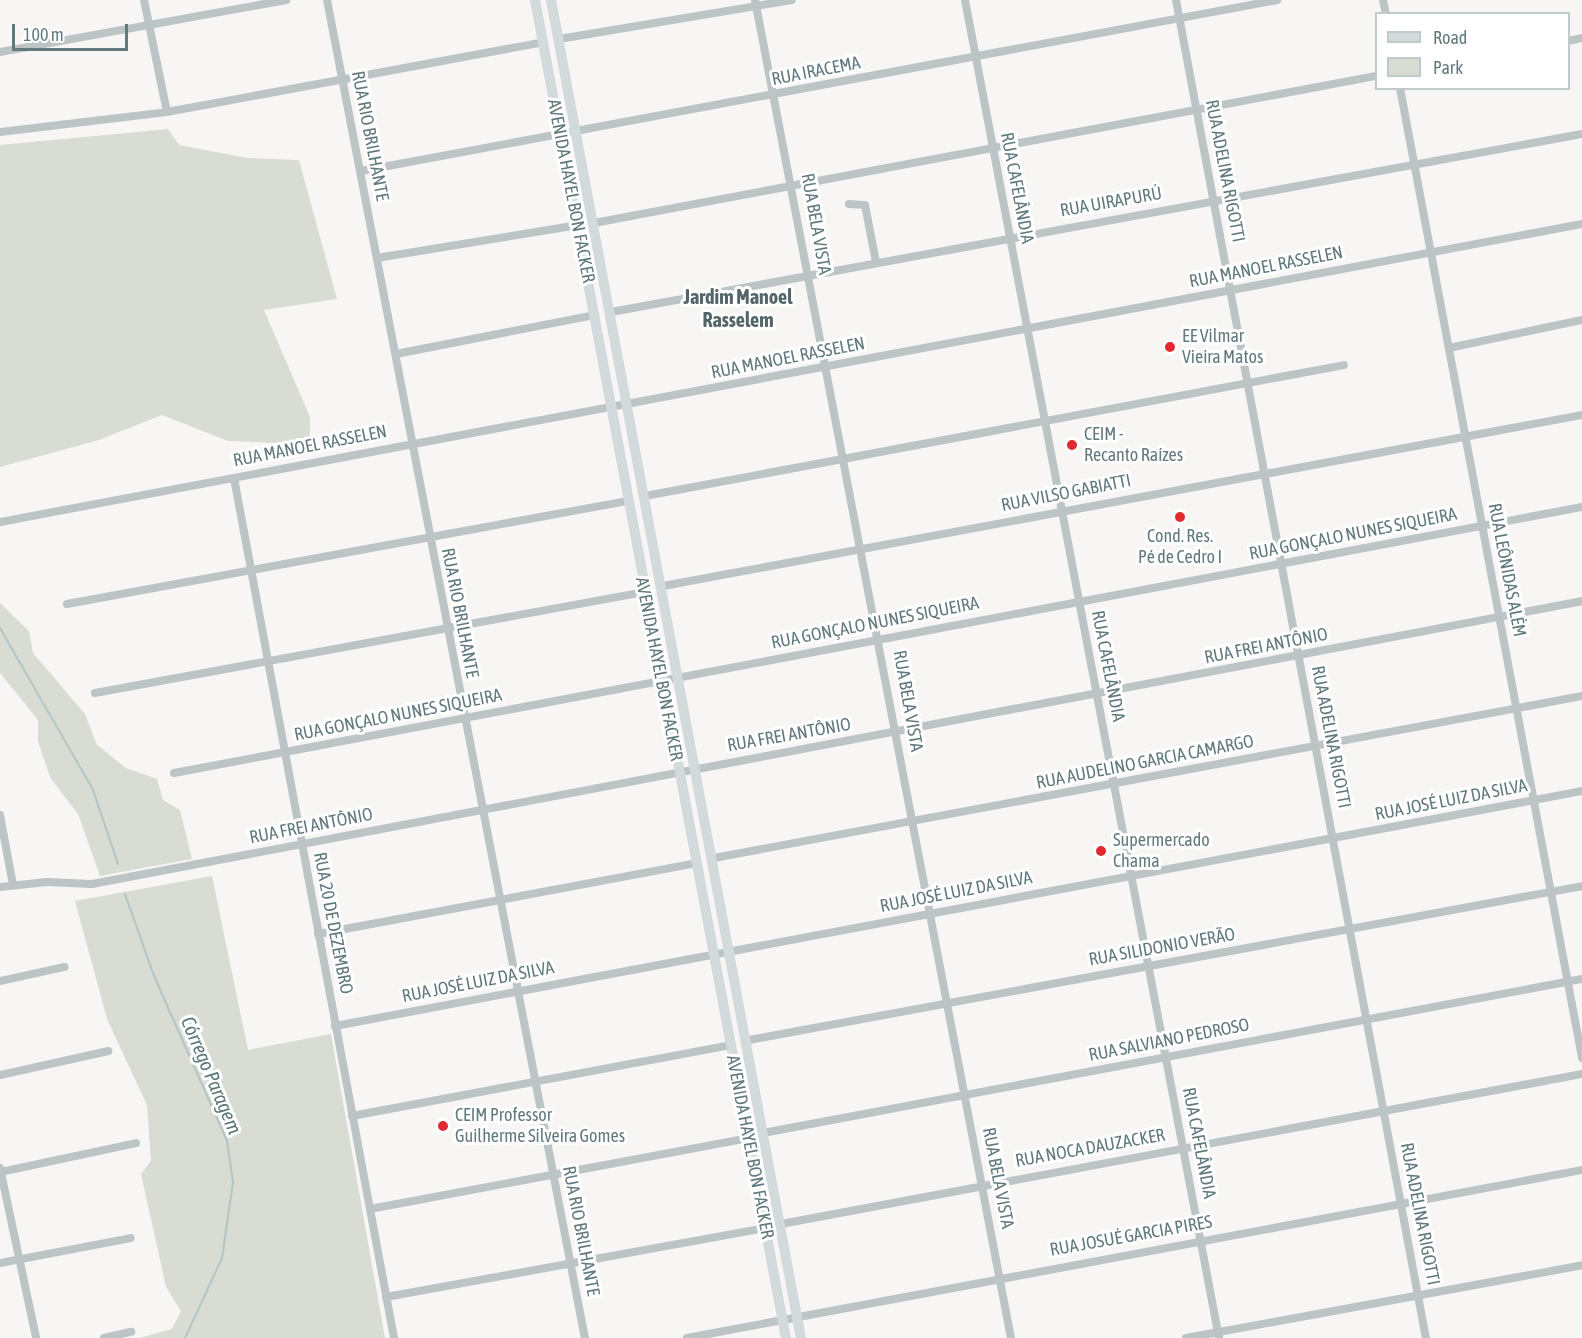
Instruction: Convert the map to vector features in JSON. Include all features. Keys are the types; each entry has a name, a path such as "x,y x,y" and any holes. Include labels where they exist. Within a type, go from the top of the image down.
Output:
{"main road":[{"name":"AVENIDA HAYEL BON FACKER","path":"535,0 595,315 610,411 786,1338"},
{"name":"AVENIDA HAYEL BON FACKER","path":"551,0 732,951 801,1338"}],"street":[{"path":"144,0 167,112"},
{"path":"0,52 286,0"},
{"name":"RUA RIO BRILHANTE","path":"327,0 481,810 520,991 585,1338"},
{"path":"559,39 756,4 792,0"},
{"name":"RUA CAFELÂNDIA","path":"965,0 1219,1335"},
{"name":"RUA ADELINA RIGOTTI","path":"1176,0 1426,1338"},
{"name":"RUA IRACEMA","path":"361,171 574,129 773,96 1277,0"},
{"name":"RUA BELA VISTA","path":"756,4 793,185 860,550 898,732 913,823 949,1002 1011,1338"},
{"path":"0,132 167,112 543,42"},
{"path":"594,223 1375,76"},
{"name":"RUA LEÔNIDAS ALÉM","path":"1400,90 1582,1058"},
{"name":"RUA UIRAPURÚ","path":"611,312 1010,236 1582,134"},
{"path":"849,204 865,205 876,262"},
{"name":"RUA MANOEL RASSELEN","path":"0,522 412,444 610,411 628,405 1027,328 1582,224"},
{"path":"377,258 578,225"},
{"path":"396,354 595,315"},
{"path":"1449,348 1582,320"},
{"path":"645,496 844,461 1344,365"},
{"name":"RUA VILSO GABIATTI","path":"663,586 1264,472 1466,439 1582,415"},
{"name":"RUA 20 DE DEZEMBRO","path":"234,478 394,1338"},
{"path":"68,604 627,501"},
{"name":"RUA GONÇALO NUNES SIQUEIRA","path":"174,773 285,754 464,717 662,682 1582,507"},
{"path":"95,693 644,592"},
{"name":"RUA FREI ANTÔNIO","path":"0,887 105,882 1299,657 1582,601"},
{"name":"RUA AUDELINO GARCIA CAMARGO","path":"714,858 913,823 1582,696"},
{"name":"RUA JOSÉ LUIZ DA SILVA","path":"335,1026 1582,791"},
{"path":"0,815 13,885"},
{"path":"318,934 696,863"},
{"name":"RUA SILIDONIO VERÃO","path":"748,1040 1582,886"},
{"path":"0,981 64,967"},
{"name":"RUA SALVIANO PEDROSO","path":"763,1132 1582,979"},
{"path":"352,1116 730,1045"},
{"path":"0,1075 108,1051"},
{"name":"RUA NOCA DAUZACKER","path":"781,1224 982,1184 1582,1074"},
{"path":"370,1209 748,1138"},
{"path":"36,1338 0,1171 136,1143"},
{"name":"RUA JOSUÉ GARCIA PIRES","path":"687,1338 783,1321 796,1315 1582,1170"},
{"path":"386,1298 766,1228"},
{"path":"0,1263 131,1238"},
{"path":"1186,1338 1219,1335 1582,1265"},
{"path":"104,1338 131,1332"}],"green space":[{"path":"168,129 179,145 247,158 299,160 337,299 264,310 310,417 310,444 228,441 162,415 99,440 0,467 0,145"},
{"path":"0,603 29,631 33,653 85,714 97,745 126,768 157,779 163,800 180,810 192,859 100,876 78,814 51,779 38,742 38,720 0,673"},
{"path":"212,876 248,1050 331,1034 385,1338 139,1338 172,1329 181,1311 166,1287 141,1174 151,1161 147,1105 107,1019 75,901"}],"waterway":[{"name":"Córrego Paragem","path":"0,628 93,790 118,864"},
{"name":"Córrego Paragem","path":"125,894 154,976 227,1141 233,1182 222,1258 185,1338"}],"place":[{"name":"EE Vilmar Vieira Matos","path":"1170,347"},
{"name":"CEIM - Recanto Raízes","path":"1072,445"},
{"name":"Cond. Res. Pé de Cedro I","path":"1180,517"},
{"name":"Supermercado Chama","path":"1101,851"},
{"name":"CEIM Professor Guilherme Silveira Gomes","path":"443,1126"}],"district":[{"name":"Jardim Manoel Rasselem","path":"738,308"}]}
